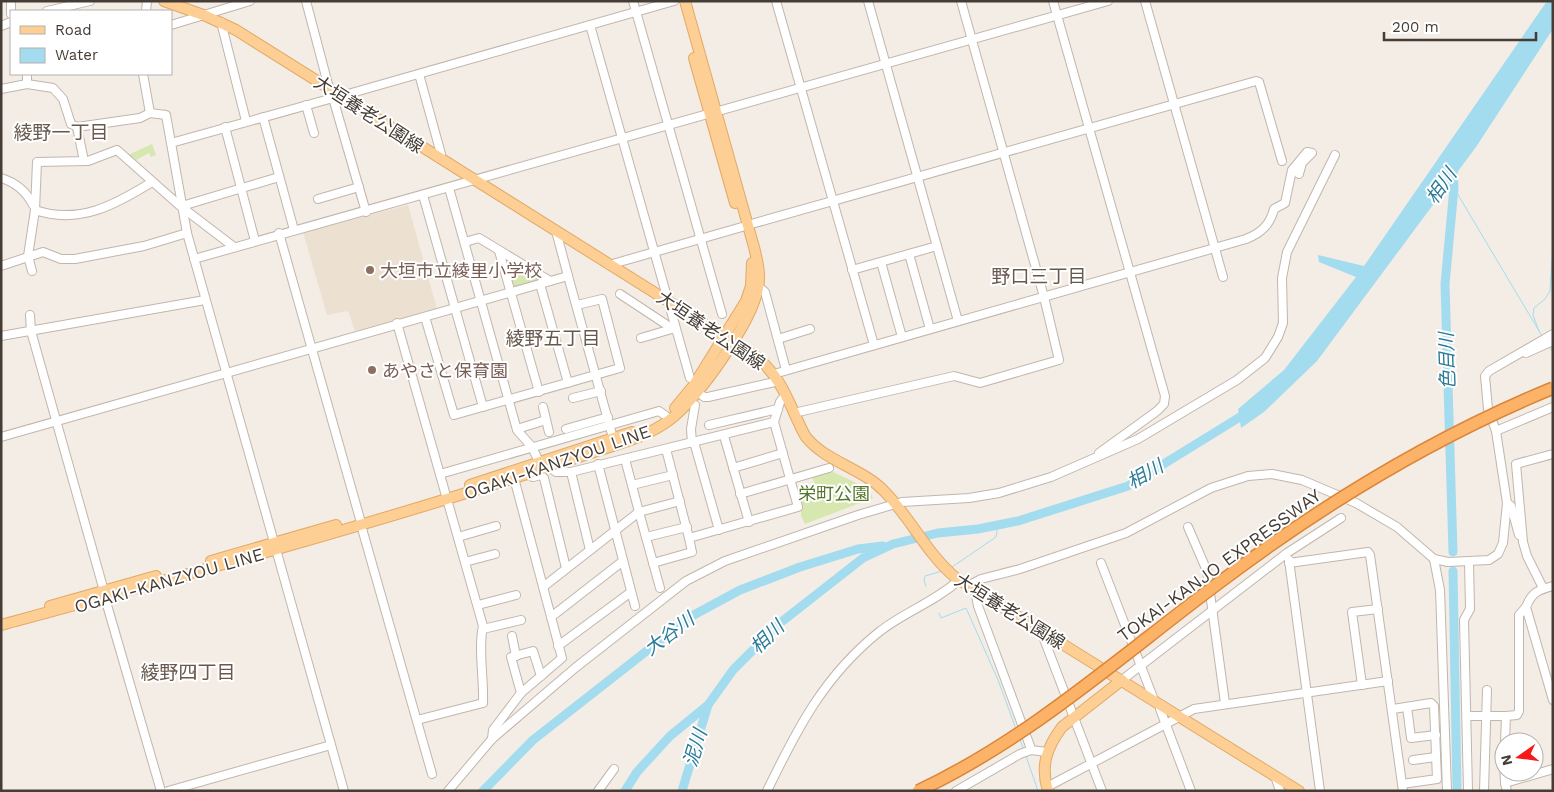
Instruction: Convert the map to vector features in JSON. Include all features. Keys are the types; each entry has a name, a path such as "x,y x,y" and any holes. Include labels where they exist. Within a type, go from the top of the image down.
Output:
{"highway":[{"name":"TOKAI-KANJO EXPRESSWAY","path":"918,791 985,755 1047,714 1233,572 1318,512 1428,447 1553,388"}],"main road":[{"name":"大垣養老公園線","path":"164,1 190,6 220,22 728,338 766,364 786,394 804,435 813,445 868,478 883,490 932,555 957,579 1299,791"},
{"name":"OGAKI-KANZYOU LINE","path":"446,496 527,474 613,438 651,425 666,416 694,386 754,304 758,286 759,266 745,226 713,113 678,1"},
{"name":"OGAKI-KANZYOU LINE","path":"685,1 713,113"},
{"name":"OGAKI-KANZYOU LINE","path":"1,623 360,522 544,466 654,430 679,413 698,392 746,301 751,286 752,266 745,226"},
{"path":"1048,789 1045,772 1047,752 1062,727 1122,680"}],"street":[{"path":"51,10 90,1"},
{"path":"172,24 206,16 250,1"},
{"path":"306,1 336,94 366,212"},
{"path":"633,1 722,314"},
{"path":"171,143 306,105 336,94 348,94 674,1"},
{"path":"776,1 874,345"},
{"path":"868,1 958,321"},
{"path":"794,413 954,376 980,383 1059,360 1060,357 1044,297 961,1"},
{"path":"1053,1 1165,396 1164,404 1098,454 1096,458"},
{"path":"194,259 255,240 366,212 622,137 1108,1"},
{"path":"1145,1 1223,277"},
{"path":"220,22 246,121"},
{"path":"590,25 690,378"},
{"path":"419,74 441,154 440,159"},
{"path":"27,75 27,84"},
{"path":"143,75 150,113"},
{"path":"609,265 654,250 1256,81 1259,82 1282,161"},
{"path":"1,89 27,84 53,88 63,99 71,124 76,127 140,118 150,113 166,116 187,233 344,791"},
{"path":"306,105 314,133"},
{"path":"263,117 294,230"},
{"path":"76,127 84,161"},
{"path":"224,127 255,240"},
{"path":"32,271 28,256 37,162 84,161 117,150 152,182 234,247"},
{"path":"698,392 704,397 708,397 776,378 786,370 1215,249 1258,234 1267,225 1279,206 1285,203 1287,186 1292,170 1298,160 1307,152 1312,153 1302,162 1299,174"},
{"path":"448,791 492,739 575,668 686,581 725,561 757,549 896,505 999,493 1051,477 1096,458 1179,416 1237,380 1272,351 1283,323 1282,278 1287,252 1335,155"},
{"path":"459,170 453,186 465,242 517,428 544,466 556,472 571,472 598,464 724,436 774,422"},
{"path":"182,206 279,177"},
{"path":"1,178 15,184 25,192 34,207 54,215 72,216 95,212 152,182"},
{"path":"318,199 359,187"},
{"path":"423,195 483,407"},
{"path":"556,231 613,438"},
{"path":"1,266 43,252 61,259 75,259 144,246 187,233"},
{"path":"279,234 432,774"},
{"path":"465,242 479,238 550,281"},
{"path":"852,270 937,246"},
{"path":"499,251 539,392"},
{"path":"909,254 930,329"},
{"path":"881,262 902,337"},
{"path":"1,437 568,276"},
{"path":"540,284 568,383"},
{"path":"758,286 766,292 786,370"},
{"path":"620,294 675,328"},
{"path":"425,317 454,415 620,368 602,299 577,305"},
{"path":"1,336 205,300"},
{"path":"30,315 31,332 161,791"},
{"path":"397,323 478,605 482,629 483,703 418,720"},
{"path":"641,338 675,328"},
{"path":"778,339 810,329"},
{"path":"1026,750 972,588 981,579 1020,570 1126,533 1211,488 1248,476 1272,474 1302,480 1356,503 1397,527 1434,558 1448,562 1489,560 1498,554 1503,543 1507,503 1496,431 1488,408 1485,376 1489,371 1516,354 1553,334"},
{"path":"1516,354 1530,352 1553,340"},
{"path":"573,398 601,391"},
{"path":"689,538 798,507 774,422 786,394"},
{"path":"695,405 691,429 693,443 719,530"},
{"path":"543,407 549,432"},
{"path":"1496,431 1553,407"},
{"path":"709,425 778,409"},
{"path":"440,474 658,411 666,416"},
{"path":"566,429 608,417"},
{"path":"517,428 546,420"},
{"path":"724,436 748,522"},
{"path":"653,563 692,552 687,526 666,449"},
{"path":"733,468 783,453"},
{"path":"1543,588 1527,556 1523,542 1516,464 1553,454"},
{"path":"625,459 660,588"},
{"path":"598,464 635,606"},
{"path":"740,494 829,468"},
{"path":"571,472 590,550"},
{"path":"527,474 533,477 541,475 544,478 566,568"},
{"path":"632,485 673,475"},
{"path":"492,739 492,730 521,693 560,662 562,658 514,478"},
{"path":"543,587 639,512 680,501"},
{"path":"1507,503 1513,514 1520,541 1523,542"},
{"path":"1122,680 1212,609 1287,554 1341,518"},
{"path":"458,537 496,526"},
{"path":"646,537 687,526"},
{"path":"1188,527 1207,571 1225,703"},
{"path":"1289,563 1368,552 1378,609 1402,788 1437,779 1434,706 1431,703 1392,709"},
{"path":"465,562 495,554"},
{"path":"1287,554 1320,791"},
{"path":"1434,558 1440,590 1448,791"},
{"path":"551,617 623,561"},
{"path":"1468,791 1464,620 1470,609 1469,562"},
{"path":"1101,563 1191,791"},
{"path":"767,791 808,710 833,676 880,632 899,618 942,595 957,579"},
{"path":"1467,716 1517,715 1519,711 1519,615 1526,607 1530,596 1536,591 1553,586"},
{"path":"558,646 631,592"},
{"path":"478,605 516,595"},
{"path":"1526,607 1553,700"},
{"path":"1362,685 1352,612 1378,609"},
{"path":"482,629 521,620"},
{"path":"1044,633 1044,639 1102,791"},
{"path":"512,636 516,656"},
{"path":"521,693 511,657 533,652 541,676"},
{"path":"1048,789 1194,709 1225,703 1388,682"},
{"path":"1484,791 1487,690"},
{"path":"1407,707 1412,738 1436,734"},
{"path":"1505,732 1506,716"},
{"path":"168,791 331,745"},
{"path":"956,791 1026,750 1047,752"},
{"path":"1413,760 1436,756"},
{"path":"598,791 614,769"},
{"path":"1506,787 1553,769"},
{"path":"1274,776 1280,791"},
{"path":"1420,782 1421,791"}],"shaded area":[{"name":"大垣市立綾里小学校","path":"408,205 437,309 355,331 348,311 327,315 303,232"}],"green space":[{"path":"152,144 156,155 151,157 149,153 136,160 134,157 130,159 126,156"},
{"path":"504,256 542,281 513,289"},
{"name":"栄町公園","path":"833,472 869,489 873,498 805,524 801,516 801,502 806,498 808,488 816,487 812,477"}],"water":[{"path":"1547,1 1553,1 1553,29 1476,147 1317,361 1264,412 1241,428 1238,409 1284,370 1356,277 1319,262 1318,255 1364,266"}],"waterway":[{"name":"色目川","path":"1453,171 1454,188 1445,284 1453,552"},
{"path":"1454,188 1542,336"},
{"path":"1539,331 1533,315 1534,308 1545,299 1550,291 1553,246"},
{"path":"1550,347 1553,352"},
{"name":"相川","path":"625,791 637,772 670,736 708,705 733,670 780,623 863,558 893,544 938,533 978,529 1018,521 1128,486 1248,412"},
{"path":"952,567 996,537 998,525"},
{"name":"大谷川","path":"483,791 533,740 690,617 740,590 800,567 858,549 883,546"},
{"path":"926,586 925,576 942,571"},
{"name":"色目川","path":"1453,571 1457,791"},
{"path":"939,613 941,618 966,608 998,680 1016,729"},
{"name":"泥川","path":"682,791 708,705"},
{"path":"1020,740 1024,750"},
{"path":"1026,756 1038,791"}],"place":[{"name":"大垣市立綾里小学校","path":"370,270"},
{"name":"あやさと保育園","path":"372,370"}],"district":[{"name":"綾野一丁目","path":"61,132"},
{"name":"野口三丁目","path":"1039,276"},
{"name":"綾野五丁目","path":"553,338"},
{"name":"綾野四丁目","path":"188,672"}]}
